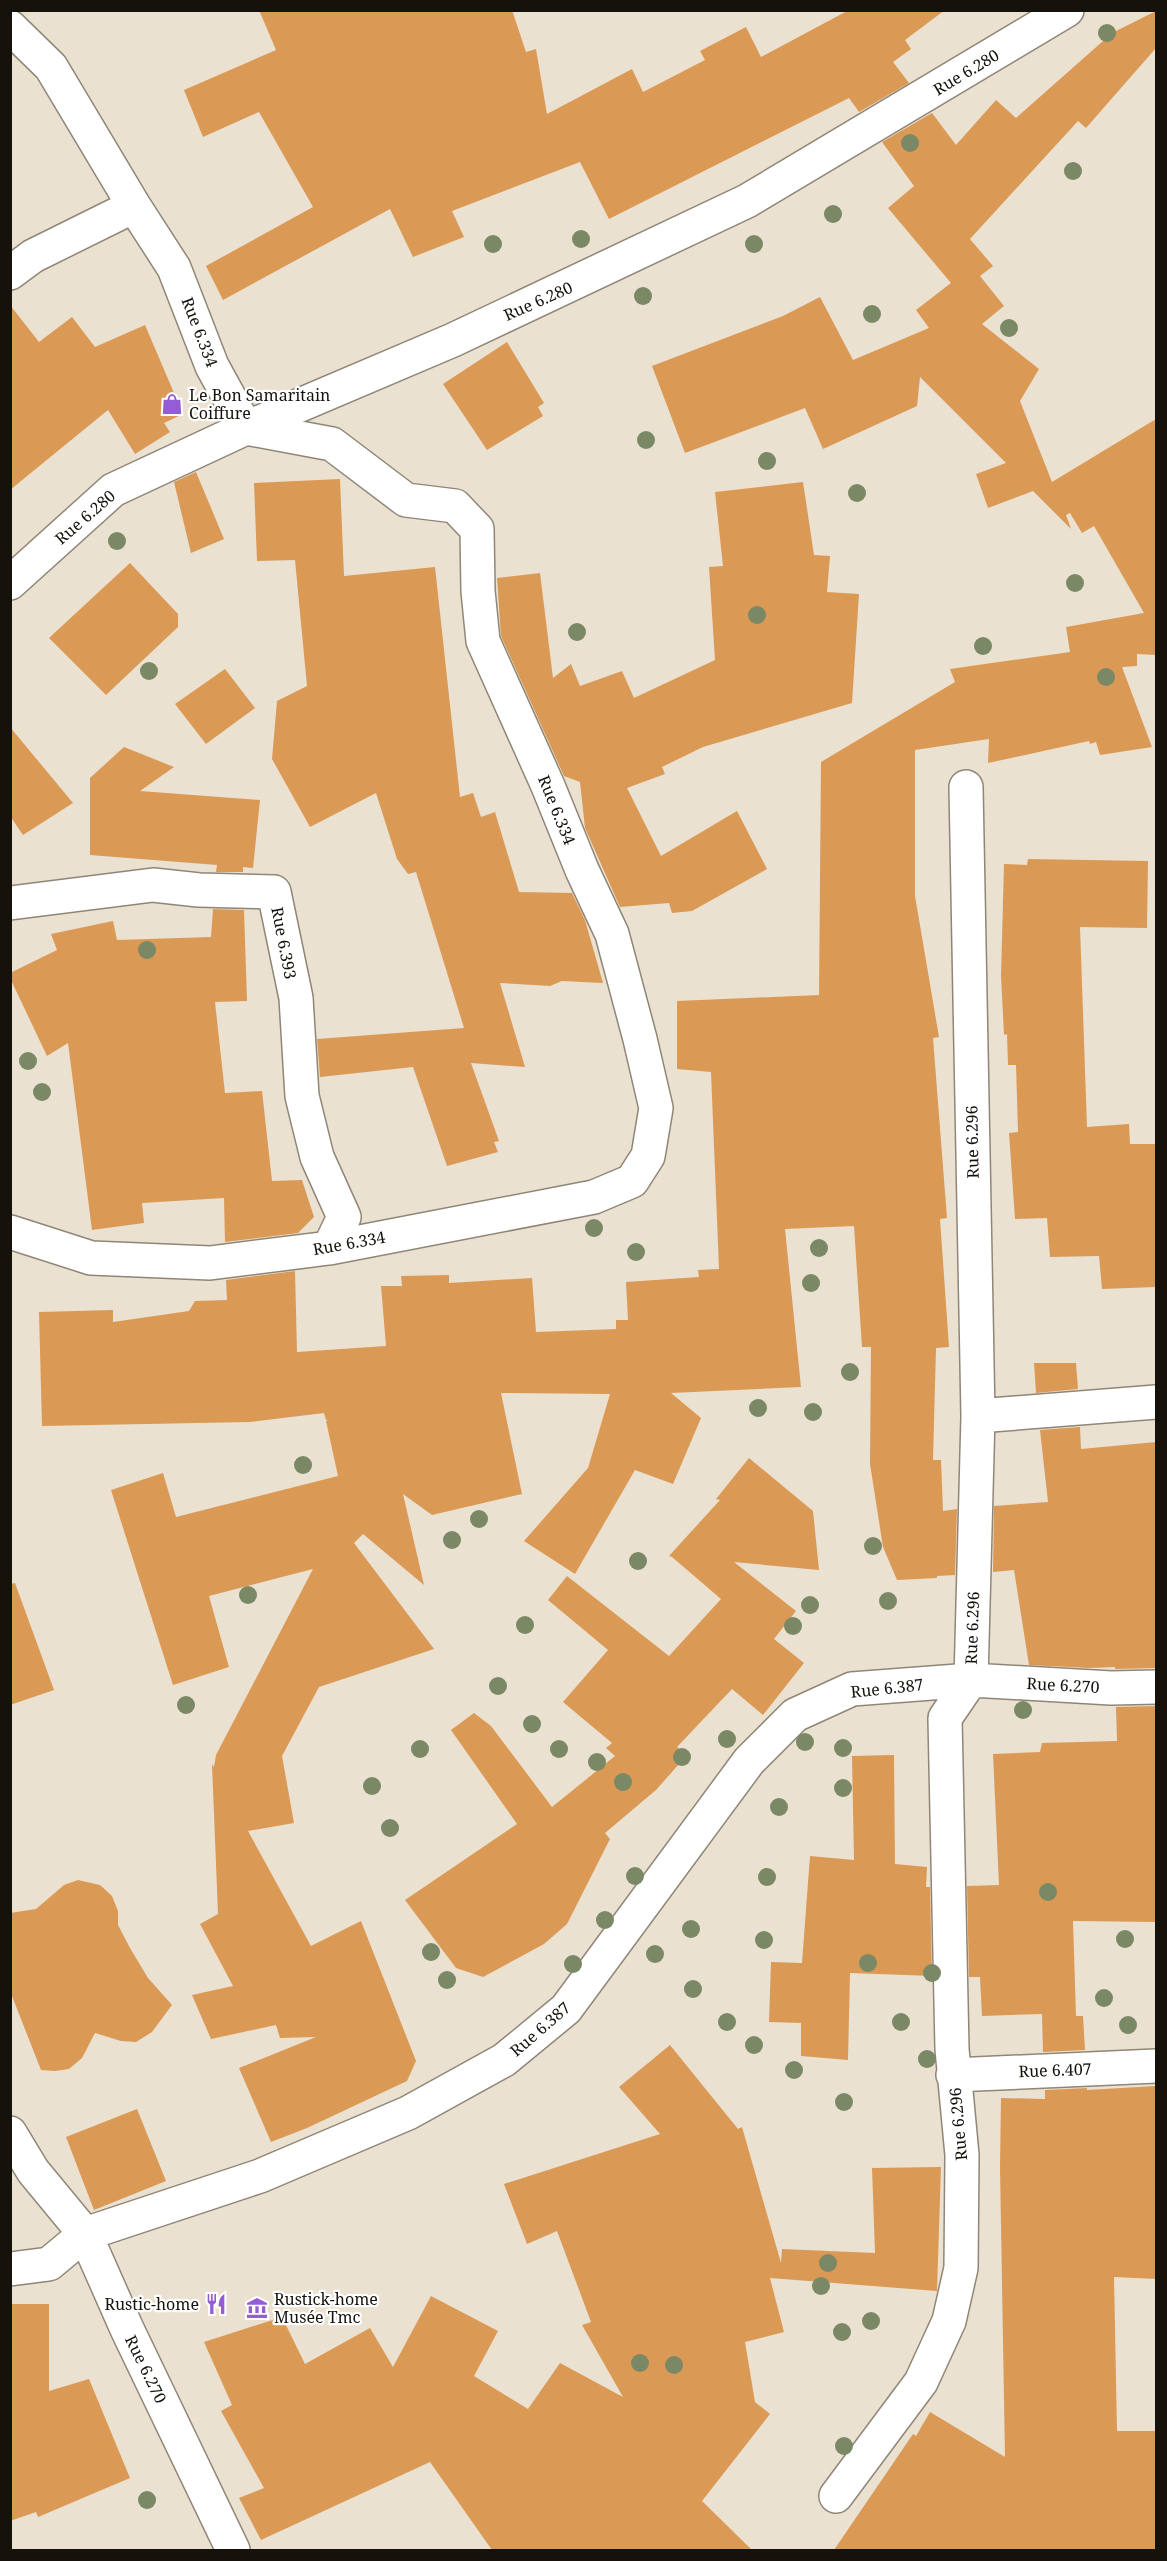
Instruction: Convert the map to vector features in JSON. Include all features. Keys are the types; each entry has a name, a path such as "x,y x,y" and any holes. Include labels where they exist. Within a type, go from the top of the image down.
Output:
{"street":[{"name":"Rue 6.280","path":"10,583 113,490 246,428 453,340 747,201 1067,10"},
{"name":"Rue 6.334","path":"10,27 51,67 174,268 212,366 246,428 332,444 405,500 454,506 477,529 478,591 483,641 612,934 656,1108 648,1156 632,1181 594,1197 329,1248 210,1263 91,1258 10,1232"},
{"path":"10,273 33,256 134,206"},
{"name":"Rue 6.296","path":"836,2496 921,2382 950,2321 961,2268 962,2155 953,2075 945,1718 970,1680 978,1416 966,788"},
{"name":"Rue 6.393","path":"10,903 153,885 199,890 274,892 296,998 302,1096 317,1157 344,1217 329,1248"},
{"path":"978,1416 1156,1402"},
{"name":"Rue 6.270","path":"970,1680 1111,1688 1156,1687"},
{"name":"Rue 6.387","path":"10,2269 49,2264 85,2234 260,2176 408,2113 504,2060 566,2009 749,1761 795,1715 852,1689 970,1680"},
{"name":"Rue 6.407","path":"953,2075 1156,2067"},
{"name":"Rue 6.270","path":"10,2133 33,2171 85,2234 127,2330 233,2550"}],"building":[{"path":"259,10 512,10 526,52 536,49 547,114 632,69 643,92 705,60 700,51 746,27 761,57 849,10 945,10 905,40 911,49 893,62 909,83 859,112 849,98 609,219 580,162 452,211 464,237 413,257 390,209 223,300 206,266 313,207 259,112 203,137 184,90 276,50"},
{"path":"1156,11 1156,48 1086,128 1078,121 970,239 993,266 980,276 1004,306 982,324 1039,369 1020,401 1052,482 1156,419 1156,655 1137,654 1137,666 1122,667 1152,747 1100,755 1096,742 1090,744 1089,741 988,763 989,739 915,750 915,896 939,1037 933,1038 947,1218 940,1219 949,1347 936,1348 933,1460 941,1460 943,1511 957,1509 955,1575 897,1580 883,1547 870,1464 871,1347 862,1347 854,1226 785,1229 801,1387 671,1393 701,1418 673,1484 635,1470 575,1574 524,1541 588,1468 610,1394 501,1393 522,1494 432,1515 403,1494 424,1585 363,1534 354,1543 434,1649 319,1687 282,1756 294,1823 248,1831 311,1946 361,1921 416,2061 407,2081 307,2128 271,2142 239,2068 316,2037 280,2038 276,2025 211,2039 192,1995 233,1986 200,1924 218,1914 212,1764 214,1767 216,1755 313,1569 209,1596 229,1667 173,1685 111,1490 163,1473 176,1517 338,1476 326,1421 328,1420 324,1413 250,1422 42,1426 39,1312 113,1310 113,1322 189,1311 195,1301 227,1300 226,1280 295,1271 297,1352 386,1346 381,1286 402,1286 401,1276 449,1275 449,1283 532,1278 536,1332 616,1329 616,1320 628,1320 626,1282 699,1277 698,1270 719,1269 711,1072 677,1069 677,1001 819,995 821,762 955,682 950,669 1070,652 1066,627 1144,613 1094,526 1082,533 1070,513 1066,515 1071,529 1033,491 988,508 976,474 1006,463 920,377 917,406 823,449 805,408 685,453 652,366 783,316 820,297 853,360 929,328 916,310 951,283 888,208 914,186 882,142 932,113 956,145 996,100 1016,118 1112,33"},
{"path":"10,305 39,342 72,317 95,347 145,325 183,414 164,423 170,432 135,454 108,410 10,490"},
{"path":"507,342 544,403 538,407 543,416 487,450 443,384"},
{"path":"196,472 224,539 191,553 174,482"},
{"path":"340,479 344,576 435,567 460,797 473,793 481,817 495,812 519,892 572,893 585,920 603,983 562,981 550,986 500,983 525,1067 471,1063 499,1141 494,1142 498,1152 447,1166 413,1067 320,1077 317,1039 464,1028 416,872 408,874 397,859 376,793 310,827 272,759 277,701 307,686 295,560 257,561 254,483"},
{"path":"803,482 814,555 830,556 827,592 859,594 852,703 703,747 662,767 665,774 627,788 661,856 737,811 767,869 692,911 672,913 669,903 620,907 585,828 580,782 564,776 501,636 497,578 540,573 553,678 571,664 580,686 622,671 634,698 715,660 709,567 723,566 715,492"},
{"path":"130,563 178,614 178,627 106,695 49,638"},
{"path":"225,669 255,708 206,744 175,704"},
{"path":"10,727 73,803 23,835 10,816"},
{"path":"124,747 174,767 140,791 260,800 253,868 243,867 243,872 216,872 217,865 90,855 90,778"},
{"path":"1028,859 1148,861 1147,928 1080,927 1087,1127 1129,1124 1130,1144 1156,1144 1156,1287 1102,1289 1099,1256 1050,1257 1047,1218 1015,1219 1009,1133 1018,1132 1016,1065 1008,1065 1001,976 1004,864 1027,865"},
{"path":"213,909 244,910 247,1001 215,1002 225,1093 262,1091 272,1181 302,1180 314,1217 298,1233 225,1242 224,1198 142,1203 144,1223 92,1230 68,1043 47,1056 10,978 10,973 57,950 51,934 113,921 117,940 211,937"},
{"path":"1034,1363 1076,1363 1078,1389 1036,1393"},
{"path":"1080,1427 1081,1449 1156,1442 1156,1668 1115,1669 1115,1667 1029,1665 1014,1570 993,1572 994,1506 1048,1502 1040,1430"},
{"path":"749,1458 813,1511 819,1570 734,1562 796,1611 774,1639 804,1663 763,1715 732,1689 677,1747 687,1755 656,1790 605,1833 610,1839 567,1924 544,1944 483,1977 456,1968 405,1900 517,1824 451,1730 474,1713 491,1726 552,1807 615,1756 606,1748 612,1743 563,1702 608,1650 548,1600 567,1576 669,1656 721,1599 669,1556 720,1500 716,1499"},
{"path":"15,1583 54,1690 10,1705 10,1584"},
{"path":"1156,1706 1156,1922 1073,1921 1076,2016 1083,2016 1085,2050 1043,2052 1042,2014 982,2016 980,1977 969,1977 967,1886 999,1885 993,1754 1040,1752 1042,1743 1117,1741 1116,1707"},
{"path":"894,1755 895,1864 927,1867 926,1887 930,1887 932,1976 850,1973 848,2060 801,2056 801,2023 769,2022 771,1962 802,1963 810,1856 854,1860 852,1756"},
{"path":"78,1880 100,1885 112,1896 118,1911 118,1925 130,1948 148,1978 172,2005 152,2032 136,2042 121,2041 95,2033 82,2058 69,2069 41,2070 10,1991 10,1913 36,1909 64,1885"},
{"path":"670,2045 738,2129 742,2127 781,2263 782,2249 875,2253 872,2168 941,2167 937,2291 770,2278 784,2332 745,2342 755,2402 770,2414 702,2501 752,2550 492,2550 430,2462 261,2540 239,2498 264,2488 221,2411 232,2405 204,2342 282,2317 305,2364 370,2328 393,2367 431,2296 498,2331 474,2376 528,2409 560,2363 623,2397 582,2325 591,2322 557,2231 527,2244 504,2184 660,2134 619,2087"},
{"path":"1156,2086 1156,2279 1114,2277 1117,2431 1156,2431 1156,2550 834,2550 913,2434 916,2436 930,2412 1005,2457 1001,2098 1045,2099 1045,2090"},
{"path":"137,2109 166,2181 94,2210 66,2137"},
{"path":"10,2304 49,2304 49,2391 89,2379 130,2478 38,2517 36,2512 10,2521"}],"place":[{"name":"Le Bon Samaritain Coiffure","path":"172,404"},
{"name":"Rustic-home","path":"216,2304"},
{"name":"Rustick-home Musée Tmc","path":"257,2308"}]}
